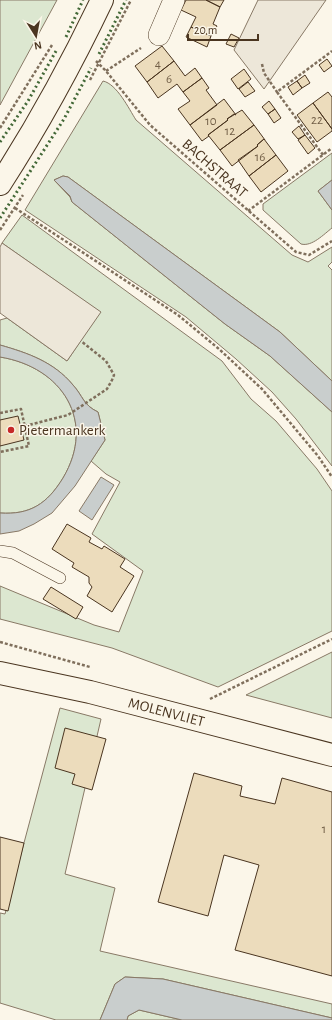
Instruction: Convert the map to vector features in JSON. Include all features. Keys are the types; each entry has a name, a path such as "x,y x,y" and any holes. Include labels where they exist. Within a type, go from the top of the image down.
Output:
{"street":[{"path":"0,184 40,119 78,51 102,0"},
{"path":"159,35 174,0"},
{"name":"MOLENVLIET","path":"0,673 90,692 332,754"}],"lane":[{"path":"0,551 13,553 60,578"}],"path":[{"path":"106,71 159,35"},
{"path":"0,128 55,39"},
{"path":"277,92 332,51"},
{"name":"BACHSTRAAT","path":"99,63 150,125 296,252 309,255 332,241"},
{"path":"262,64 264,73 323,155"},
{"path":"248,211 332,148"},
{"path":"15,208 178,315 219,349 262,390 318,456 332,477"},
{"path":"24,426 68,415 107,389 114,375 106,361 81,341"},
{"path":"0,413 21,409 29,446 0,452"},
{"path":"210,699 332,639"}],"green space":[{"path":"0,0 57,0 0,105"},
{"path":"103,81 108,83 118,92 136,120 292,255 308,262 332,247 332,262 328,266 332,270 332,381 280,332 68,177 63,176 54,180 70,197 72,202 225,324 270,356 332,412 332,466 296,419 272,392 236,359 186,317 25,210"},
{"path":"332,153 332,180 318,191 332,210 332,228 314,242 309,244 301,244 263,210 263,204"},
{"path":"22,215 222,361 251,399 276,421 317,469 332,491 332,631 218,687 112,648 0,619 0,586 94,625 119,632 143,571 92,534 120,482 106,474 91,461 105,440 98,412 86,403 73,385 58,370 40,359 21,351 0,345 0,320 7,318 67,361 100,312 2,243"},
{"path":"0,357 22,363 41,372 56,385 68,400 74,417 76,436 73,457 63,478 51,495 37,506 29,510 11,513 0,513"},
{"path":"332,652 332,718 246,695"},
{"path":"60,708 101,719 65,874 115,888 100,951 332,1004 332,1018 163,979 125,977 115,984 100,1020 56,1020 0,1003 0,913 5,914"},
{"path":"139,1010 182,1020 127,1020 128,1016"}],"shaded area":[{"path":"258,0 326,0 264,89 234,50"},
{"path":"63,176 68,177 280,332 332,381 332,412 270,356 225,324 72,202 70,196 54,180"},
{"path":"332,180 332,210 318,191"},
{"path":"2,243 101,312 67,361 0,313 0,247"},
{"path":"0,345 21,351 40,359 58,370 66,377 86,403 98,412 105,440 75,486 52,513 19,531 0,534 0,513 29,510 37,506 51,495 63,478 73,457 76,436 74,417 68,400 56,385 41,372 22,363 0,357"},
{"path":"101,477 114,485 92,520 79,511"},
{"path":"125,977 163,979 332,1018 332,1020 182,1020 139,1010 128,1016 127,1020 100,1020 115,984"}],"building":[{"path":"186,0 206,0 220,7 213,24 217,26 211,36 191,27 196,17 181,10"},
{"path":"206,0 224,0 220,7"},
{"path":"191,27 211,36 207,47 186,37"},
{"path":"231,34 239,38 234,47 226,44"},
{"path":"162,46 174,61 147,82 135,66"},
{"path":"327,59 332,66 324,72 319,65"},
{"path":"174,61 185,76 195,68 202,78 183,92 177,84 158,98 147,82"},
{"path":"244,69 251,79 238,89 231,79"},
{"path":"305,75 310,83 302,88 297,81"},
{"path":"202,78 209,88 206,90 217,105 190,125 178,109 190,101 183,92"},
{"path":"297,81 302,88 293,95 288,87"},
{"path":"248,82 255,91 245,97 239,89"},
{"path":"328,92 332,97 332,129 313,103"},
{"path":"224,99 236,115 234,114 227,119 228,120 202,141 190,125"},
{"path":"269,101 275,109 268,114 262,107"},
{"path":"313,103 332,129 332,131 317,142 297,115"},
{"path":"275,109 281,118 274,123 268,114"},
{"path":"242,110 254,125 220,150 208,135 228,120 227,119"},
{"path":"254,125 265,140 264,139 257,145 258,146 232,166 220,150"},
{"path":"299,126 305,135 298,139 292,132"},
{"path":"305,135 315,148 308,154 298,140"},
{"path":"264,139 276,155 249,176 238,160 258,146 257,145"},
{"path":"276,155 288,171 261,192 249,176"},
{"name":"Pietermankerk","path":"18,416 24,440 0,446 0,420"},
{"path":"67,524 91,538 89,542 102,549 104,546 125,559 120,567 134,576 112,612 87,596 92,587 89,583 89,577 72,567 74,563 52,549"},
{"path":"51,587 83,607 76,619 43,599"},
{"path":"65,728 106,739 92,790 72,784 75,774 55,768"},
{"path":"194,773 242,786 240,796 275,804 282,778 332,792 332,976 235,950 259,865 224,855 208,916 158,902"},
{"path":"0,837 24,843 8,911 0,909"}],"hedge":[{"path":"66,37 83,0"},
{"path":"99,54 126,0"},
{"path":"0,142 28,101 56,51"},
{"path":"0,218 64,119 91,68"}],"place":[{"name":"Pietermankerk","path":"11,430"}]}
